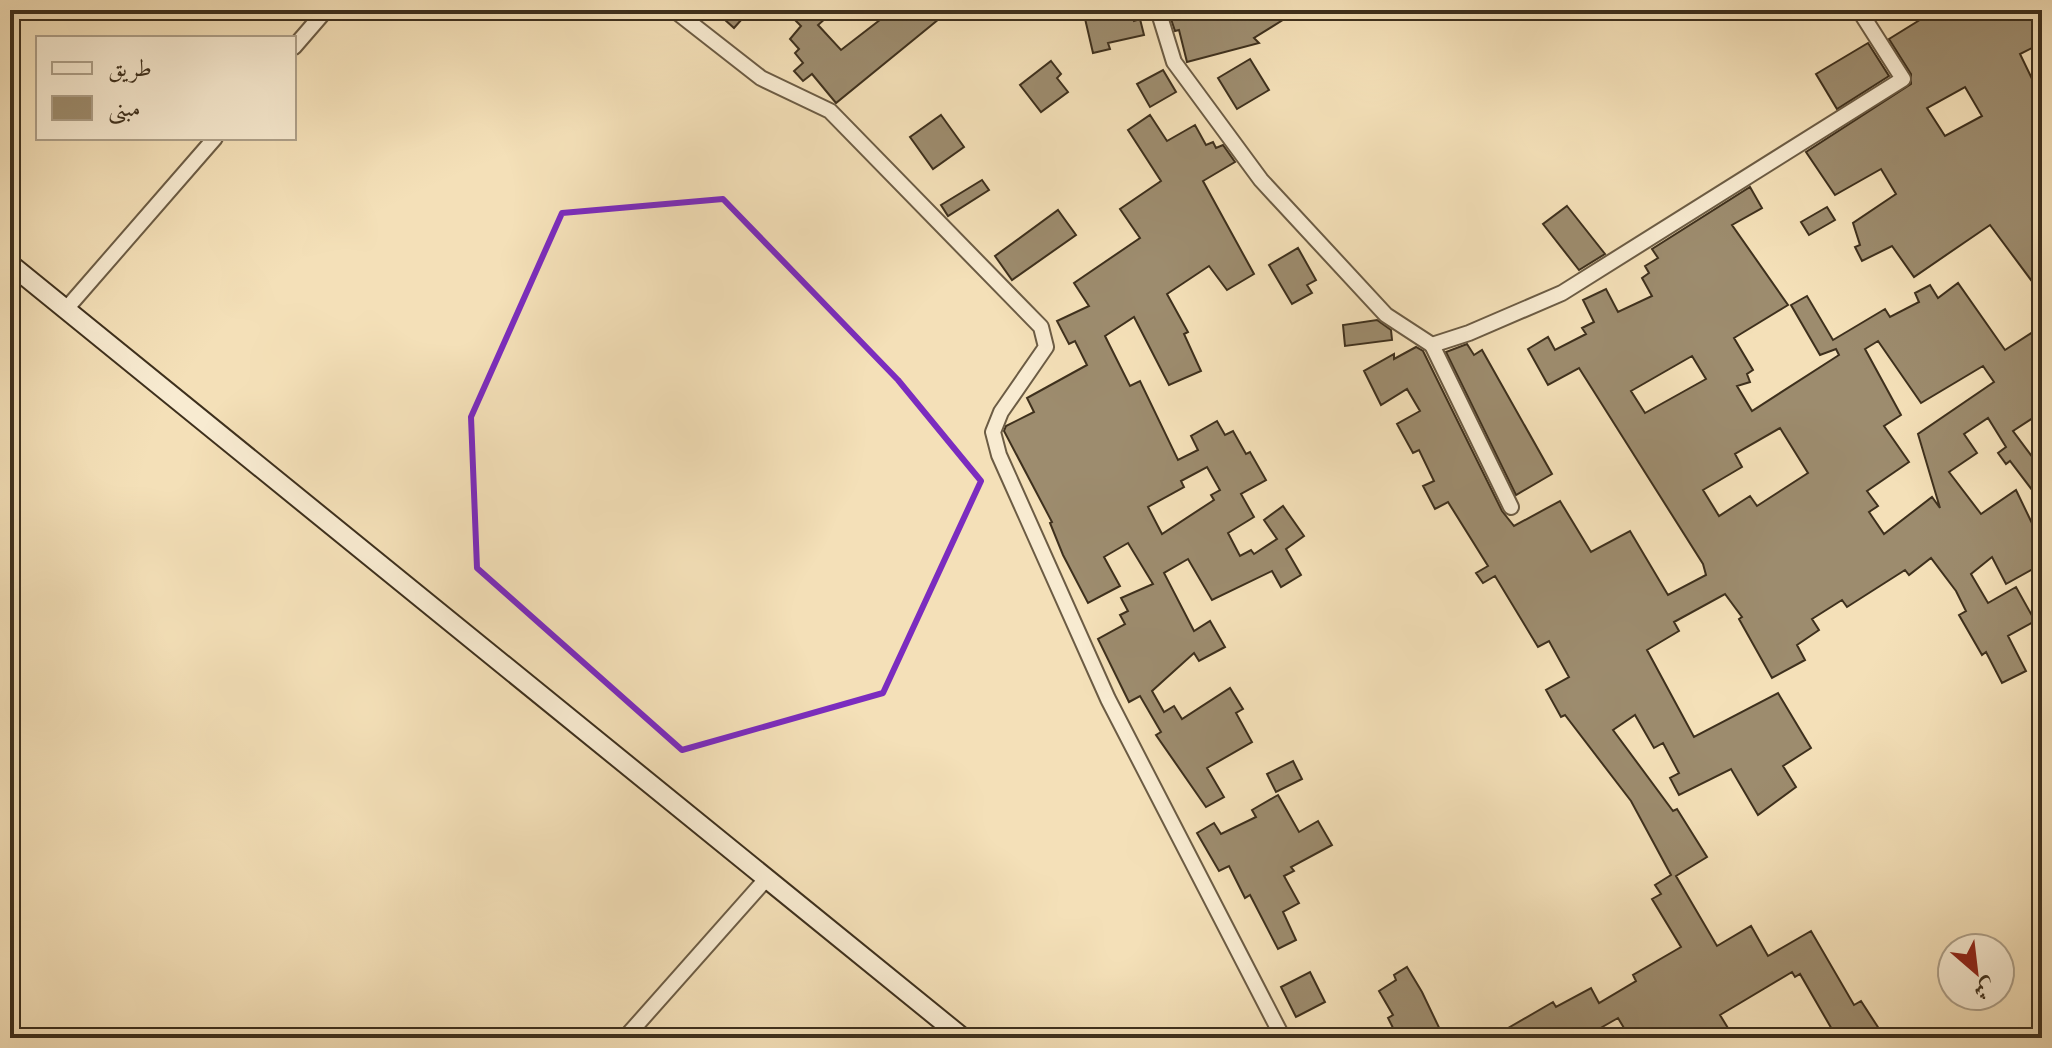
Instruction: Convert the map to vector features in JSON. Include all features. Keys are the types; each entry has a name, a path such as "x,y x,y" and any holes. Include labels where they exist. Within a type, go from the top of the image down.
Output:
{"main road":[{"path":"10,264 963,1038"}],"street":[{"path":"296,45 326,10"},
{"path":"674,10 761,78 830,111 1041,327 1046,347 1001,412 993,432 999,455 1108,699 1283,1038"},
{"path":"1158,10 1174,62 1261,180 1386,315 1432,345 1511,507"},
{"path":"1432,345 1469,333 1562,293 1903,79 1859,10"},
{"path":"67,308 213,140"},
{"path":"625,1038 767,878"}],"highlighted area":[{"path":"723,199 898,380 981,481 883,693 682,750 477,568 471,417 562,213"}],"building":[{"path":"714,10 750,10 734,28"},
{"path":"806,10 835,10 818,25 841,50 885,16 881,10 950,10 836,103 812,74 803,81 794,71 803,63 795,53 799,49 790,39 801,26 795,20"},
{"path":"1083,10 1131,10 1134,21 1140,19 1144,35 1108,43 1110,49 1093,53"},
{"path":"1168,10 1281,10 1286,18 1254,38 1259,43 1187,62 1179,30 1175,31"},
{"path":"1936,10 2028,10 2042,39 2042,43 2020,54 2036,87 2042,83 2042,227 2034,232 2042,243 2042,278 2034,284 1990,225 1914,277 1892,246 1862,261 1855,247 1860,245 1853,223 1896,194 1881,169 1835,195 1806,152 1911,84 1911,74 1889,39","holes":["1965,87 1982,116 1945,136 1927,108"]},
{"path":"1868,43 1889,76 1837,109 1816,74"},
{"path":"1250,59 1269,90 1237,109 1218,78"},
{"path":"1051,61 1061,74 1057,78 1068,92 1041,112 1020,85"},
{"path":"1163,70 1176,92 1150,107 1137,84"},
{"path":"941,115 964,147 933,169 910,137"},
{"path":"1150,115 1167,141 1195,125 1206,145 1213,142 1216,148 1223,145 1235,162 1203,181 1254,274 1227,290 1209,266 1167,294 1188,332 1184,334 1201,371 1169,385 1134,317 1105,336 1130,386 1140,381 1178,460 1198,450 1191,436 1217,421 1225,435 1233,431 1246,454 1250,452 1266,480 1241,494 1254,517 1228,533 1240,556 1251,550 1254,554 1277,539 1264,520 1283,506 1304,536 1286,549 1301,575 1281,587 1272,571 1212,600 1188,559 1164,573 1194,631 1210,621 1225,647 1199,661 1194,653 1152,691 1164,712 1174,706 1182,719 1230,688 1243,709 1236,713 1252,742 1207,768 1224,797 1206,807 1156,735 1161,732 1140,696 1129,702 1098,639 1125,624 1120,615 1128,611 1121,598 1153,584 1128,543 1104,557 1120,586 1088,603 1063,555 1052,522 1004,431 1006,426 1034,412 1027,398 1087,365 1075,341 1069,344 1057,321 1089,306 1074,283 1140,238 1120,209 1161,181 1128,130","holes":["1207,467 1220,490 1211,495 1214,500 1162,534 1148,507 1184,487 1181,481"]},
{"path":"982,180 989,190 948,216 941,205"},
{"path":"1750,187 1762,208 1732,225 1788,305 1734,338 1753,370 1747,374 1750,382 1737,386 1752,411 1839,355 1836,349 1820,355 1791,305 1807,296 1833,340 1885,309 1890,317 1919,302 1915,293 1930,285 1938,298 1958,283 2005,350 2042,326 2042,412 2013,431 2042,470 2042,503 2010,461 2006,464 1998,453 2006,447 1988,418 1964,434 1977,453 1949,472 1981,514 2016,490 2042,544 2042,564 2006,584 1992,557 1971,574 1988,603 2016,587 2035,621 2008,636 2026,671 2002,683 1986,652 1982,655 1959,615 1966,611 1956,591 1931,558 1909,575 1905,570 1847,607 1842,600 1812,619 1819,630 1797,645 1805,660 1772,678 1739,619 1742,617 1725,594 1674,622 1679,631 1647,650 1694,737 1778,693 1811,748 1783,766 1796,787 1758,815 1731,769 1679,795 1670,778 1679,773 1663,743 1654,748 1635,715 1613,730 1673,811 1677,809 1707,857 1676,876 1717,946 1751,926 1768,956 1811,931 1854,1005 1861,1001 1885,1038 1837,1038 1800,974 1795,977 1792,972 1720,1015 1734,1038 1630,1038 1618,1018 1583,1038 1491,1038 1553,1002 1556,1007 1591,988 1599,1003 1636,981 1633,975 1681,947 1652,899 1661,894 1655,885 1671,875 1631,801 1565,715 1561,717 1546,690 1569,677 1549,641 1538,647 1495,576 1483,583 1476,573 1488,566 1448,502 1435,509 1423,486 1434,481 1419,450 1413,453 1397,424 1420,411 1407,389 1381,405 1364,371 1394,354 1394,359 1416,347 1423,351 1502,511 1514,526 1560,501 1591,552 1630,531 1668,595 1706,575 1703,564 1579,368 1548,385 1528,349 1548,337 1555,350 1586,334 1582,328 1594,322 1583,300 1606,289 1618,312 1652,296 1642,278 1649,273 1645,266 1658,258 1652,249","holes":["1878,341 1921,403 1983,366 1994,382 1918,434 1940,508 1932,497 1884,534 1869,512 1878,506 1867,491 1909,462 1884,426 1901,415 1865,349","1692,356 1706,379 1645,413 1631,391","1780,428 1808,473 1757,506 1750,496 1719,516 1703,490 1742,467 1735,454"]},
{"path":"1567,206 1605,254 1579,270 1543,224"},
{"path":"1827,207 1835,220 1809,235 1801,222"},
{"path":"1058,210 1076,235 1012,280 995,256"},
{"path":"1298,248 1316,280 1307,285 1312,293 1292,304 1269,265"},
{"path":"1377,320 1391,330 1392,340 1345,346 1343,325"},
{"path":"1467,344 1474,355 1482,350 1552,474 1516,495 1446,352"},
{"path":"1293,761 1302,779 1276,792 1267,774"},
{"path":"1278,795 1299,832 1318,821 1332,845 1291,867 1294,871 1284,876 1299,903 1283,912 1296,940 1278,949 1250,895 1245,898 1229,866 1219,871 1197,833 1214,823 1221,834 1256,817 1252,810"},
{"path":"1407,967 1444,1038 1398,1038 1388,1018 1393,1015 1379,991 1396,980 1394,975"},
{"path":"1310,972 1325,1002 1296,1017 1281,987"}]}
